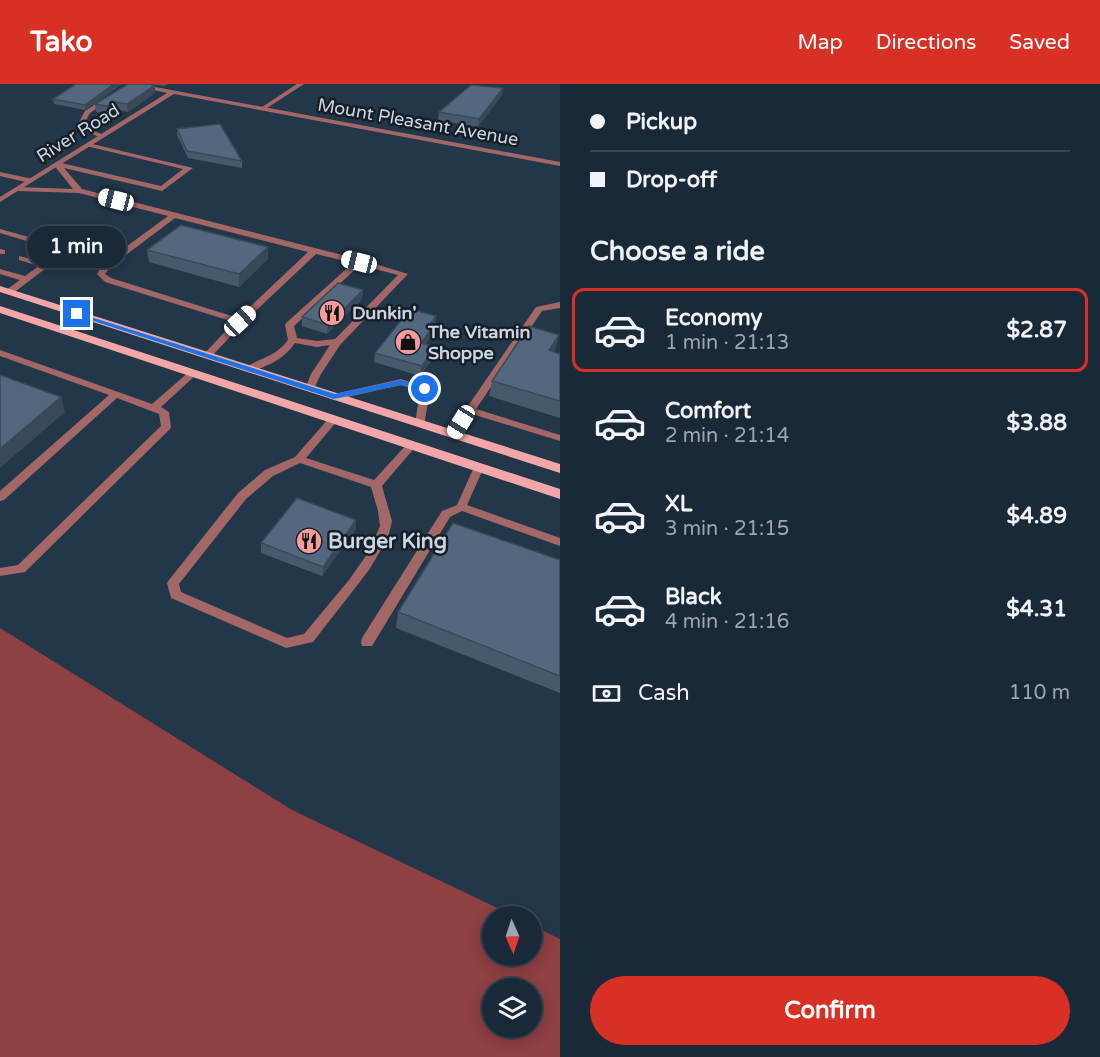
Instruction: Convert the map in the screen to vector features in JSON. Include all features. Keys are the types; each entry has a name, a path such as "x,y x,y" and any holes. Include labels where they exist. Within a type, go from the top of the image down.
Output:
{"main road":[{"path":"5,291 560,469"},
{"path":"0,309 560,494"}],"street":[{"path":"122,90 130,84"},
{"name":"Mount Pleasant Avenue","path":"130,84 560,164"},
{"path":"262,109 301,84"},
{"name":"River Road","path":"0,200 173,92"},
{"path":"102,136 89,131 82,122 87,112 112,96"},
{"path":"57,164 162,189 189,168 88,145"},
{"path":"57,164 79,191"},
{"path":"2,176 30,182"},
{"path":"18,189 79,191 404,274 339,341 313,375 310,389"},
{"path":"174,215 107,266 101,274 117,283 240,321"},
{"path":"0,231 66,250 27,279 5,291"},
{"path":"0,241 11,234"},
{"path":"207,356 240,321 314,251"},
{"path":"22,258 45,265"},
{"path":"249,369 273,360 286,351 293,340 289,325 359,262"},
{"path":"0,271 27,279"},
{"path":"453,435 522,330 539,309 560,305"},
{"path":"293,340 317,344 339,341"},
{"path":"0,353 164,412 166,427 21,568 0,572"},
{"path":"154,408 193,373"},
{"path":"334,397 401,382 425,389 420,424"},
{"path":"0,497 116,394"},
{"path":"469,410 560,438"},
{"path":"333,420 299,459 268,472 242,496 173,583 175,595 286,643 308,638 374,554 384,536 386,524 376,485"},
{"path":"376,485 411,446"},
{"path":"299,459 376,485"},
{"path":"367,642 446,514 460,507 479,467"},
{"path":"460,507 560,542"}],"shaded area":[{"path":"0,628 292,810 493,906 482,906 482,966 542,966 542,930 560,939 560,1057 0,1057"}],"building":[{"path":"76,84 114,84 85,105 53,99"},
{"path":"128,84 155,85 127,104 114,102 107,106 95,104"},
{"path":"471,85 503,88 479,119 439,112"},
{"path":"220,124 242,161 187,151 177,129"},
{"path":"181,225 268,247 239,274 147,250"},
{"path":"338,283 363,290 328,325 302,317"},
{"name":"The Vitamin Shoppe","path":"410,309 436,316 431,323 435,324 421,343 436,347 422,366 375,353"},
{"path":"529,326 559,335 549,350 560,354 560,401 492,381"},
{"path":"0,375 61,397 0,449"},
{"name":"Burger King","path":"297,498 356,520 323,567 261,543"},
{"path":"453,523 560,560 560,676 398,612"}],"place":[{"name":"Dunkin'","path":"332,313"},
{"name":"The Vitamin Shoppe","path":"408,342"},
{"name":"Burger King","path":"309,541"}],"route":[{"path":"77,314 334,397 401,382 425,389"}]}
